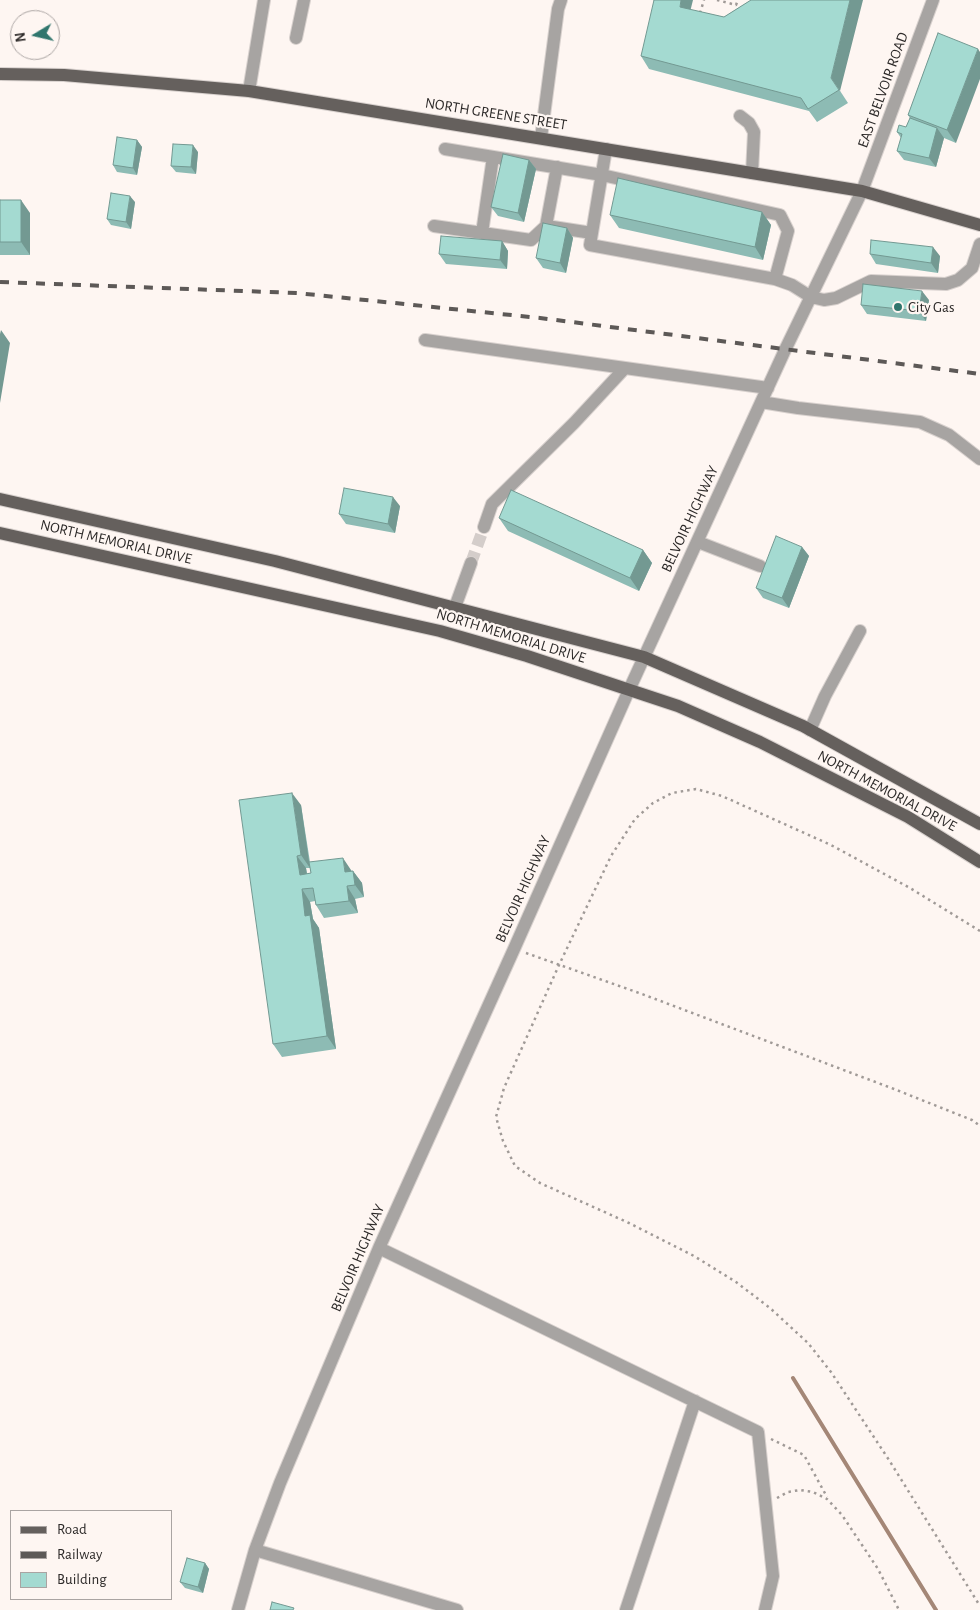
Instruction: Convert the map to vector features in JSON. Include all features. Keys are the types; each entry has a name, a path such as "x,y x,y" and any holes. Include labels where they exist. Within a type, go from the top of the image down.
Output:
{"main road":[{"name":"NORTH GREENE STREET","path":"0,74 64,75 249,91 862,191 980,225"},
{"name":"NORTH MEMORIAL DRIVE","path":"0,499 275,561 644,657 810,730 980,824"},
{"name":"NORTH MEMORIAL DRIVE","path":"0,533 440,631 678,706 760,742 908,817 980,862"}],"street":[{"path":"249,91 264,0"},
{"path":"296,38 304,0"},
{"path":"541,138 558,9 561,0"},
{"name":"EAST BELVOIR ROAD","path":"862,191 933,0"},
{"path":"740,116 749,123 754,132 752,173"},
{"path":"445,149 602,175 780,215 788,231 774,279"},
{"path":"606,149 590,245 774,279 792,285 811,297 824,300 836,298 871,281 946,284 958,280 972,268 980,244"},
{"path":"482,233 494,157"},
{"path":"434,226 531,240 546,226 557,167"},
{"name":"BELVOIR HIGHWAY","path":"238,1610 255,1550 280,1483 379,1248 644,657 761,402 862,191"},
{"path":"546,226 592,233"},
{"path":"425,340 768,388"},
{"path":"484,527 492,504 574,423 625,368"},
{"path":"761,402 926,423 950,435 980,459"},
{"path":"698,542 760,566"},
{"path":"455,607 471,563"},
{"path":"810,730 825,696 860,632"},
{"path":"379,1248 758,1432 773,1576 765,1610"},
{"path":"626,1610 695,1401"},
{"path":"255,1550 457,1610"}],"path":[{"path":"700,15 704,0"},
{"path":"717,0 736,5 738,0"},
{"path":"980,931 910,888 831,845 722,796 696,789 672,793 653,802 635,819 611,856 559,964 504,1088 496,1118 503,1141 515,1166 540,1183 630,1224 694,1256 743,1287 770,1308 808,1343 831,1372 889,1460 980,1606"},
{"path":"514,949 894,1089 972,1120 980,1126"},
{"path":"758,1432 804,1455 827,1499 842,1515 878,1569 899,1610"},
{"path":"766,1508 788,1492 800,1490 813,1492 827,1499"}],"building":[{"path":"654,0 681,0 680,7 724,17 751,0 850,0 831,78 839,90 808,109 801,98 641,56"},
{"path":"938,33 978,49 947,130 908,115"},
{"path":"910,118 937,128 929,158 897,151 902,134 897,132 899,125 906,127"},
{"path":"117,137 137,140 133,168 113,165"},
{"path":"173,144 193,145 191,167 171,166"},
{"path":"503,154 529,160 518,213 491,207"},
{"path":"618,178 762,212 755,247 610,215"},
{"path":"111,193 130,196 126,222 107,219"},
{"path":"0,200 21,200 21,242 0,242"},
{"path":"543,223 567,228 560,263 536,258"},
{"path":"441,236 502,241 500,260 439,254"},
{"path":"871,240 933,247 931,263 870,254"},
{"path":"863,284 922,291 919,311 861,305"},
{"path":"344,488 393,497 388,524 339,514"},
{"path":"511,490 643,550 630,578 499,518"},
{"path":"776,536 802,547 782,598 756,588"},
{"path":"292,793 301,855 297,856 300,875 311,873 309,862 343,858 345,872 353,871 355,885 347,886 349,901 316,905 313,888 302,889 305,916 310,915 327,1036 273,1044 239,800"},
{"path":"187,1558 205,1563 198,1587 180,1582"},
{"path":"272,1602 294,1608 293,1610 270,1610"}],"waterway":[{"path":"793,1378 936,1610"}],"tunnel":[{"path":"471,563 484,527"}],"railway":[{"path":"0,282 297,293 540,318 980,374"}],"place":[{"name":"City Gas","path":"898,307"}]}
